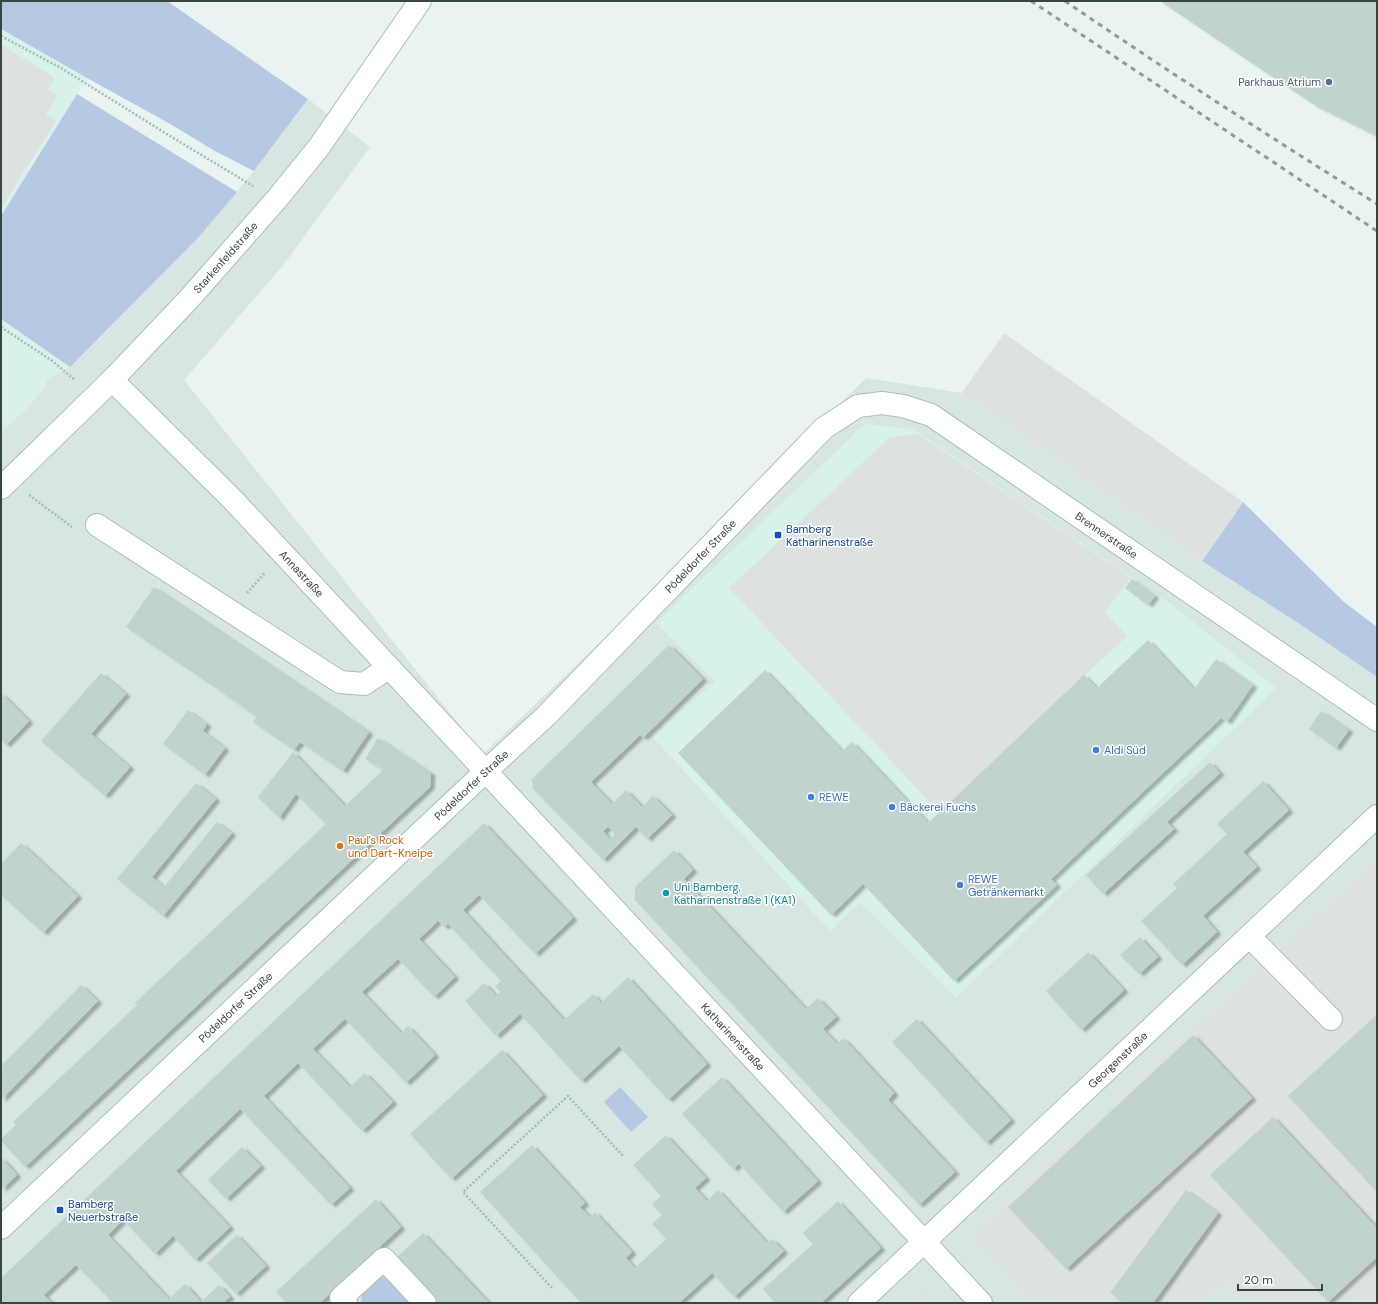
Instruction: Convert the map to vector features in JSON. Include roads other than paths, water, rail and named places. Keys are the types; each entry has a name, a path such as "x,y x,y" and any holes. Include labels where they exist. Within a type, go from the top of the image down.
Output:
{"street":[{"name":"Starkenfeldstraße","path":"5,484 112,380 188,300 276,200 319,147 420,1"},
{"name":"Annastraße","path":"112,380 234,501 388,668 486,771"},
{"name":"Brennerstraße","path":"824,428 858,406 882,403 903,406 931,415 1377,720"},
{"name":"Pödeldorfer Straße","path":"1,1228 546,716 824,428"},
{"path":"87,528 230,611 340,682 364,684 388,668"},
{"name":"Katharinenstraße","path":"486,771 981,1303"},
{"name":"Georgenstraße","path":"859,1303 1377,816"},
{"path":"1250,937 1331,1019"},
{"path":"346,1303 342,1298 384,1259 425,1303"}],"railway":[{"path":"1031,1 1377,231"},
{"path":"1065,1 1220,104 1377,204"}],"place":[{"name":"Parkhaus Atrium","path":"1329,82"},
{"name":"Bamberg Katharinenstraße","path":"778,535"},
{"name":"Aldi Süd","path":"1096,750"},
{"name":"REWE","path":"811,797"},
{"name":"Bäckerei Fuchs","path":"892,807"},
{"name":"Paul's Rock und Dart-Kneipe","path":"340,846"},
{"name":"REWE Getränkemarkt","path":"960,885"},
{"name":"Uni Bamberg, Katharinenstraße 1 (KA1)","path":"666,893"},
{"name":"Bamberg Neuerbstraße","path":"60,1210"}]}
